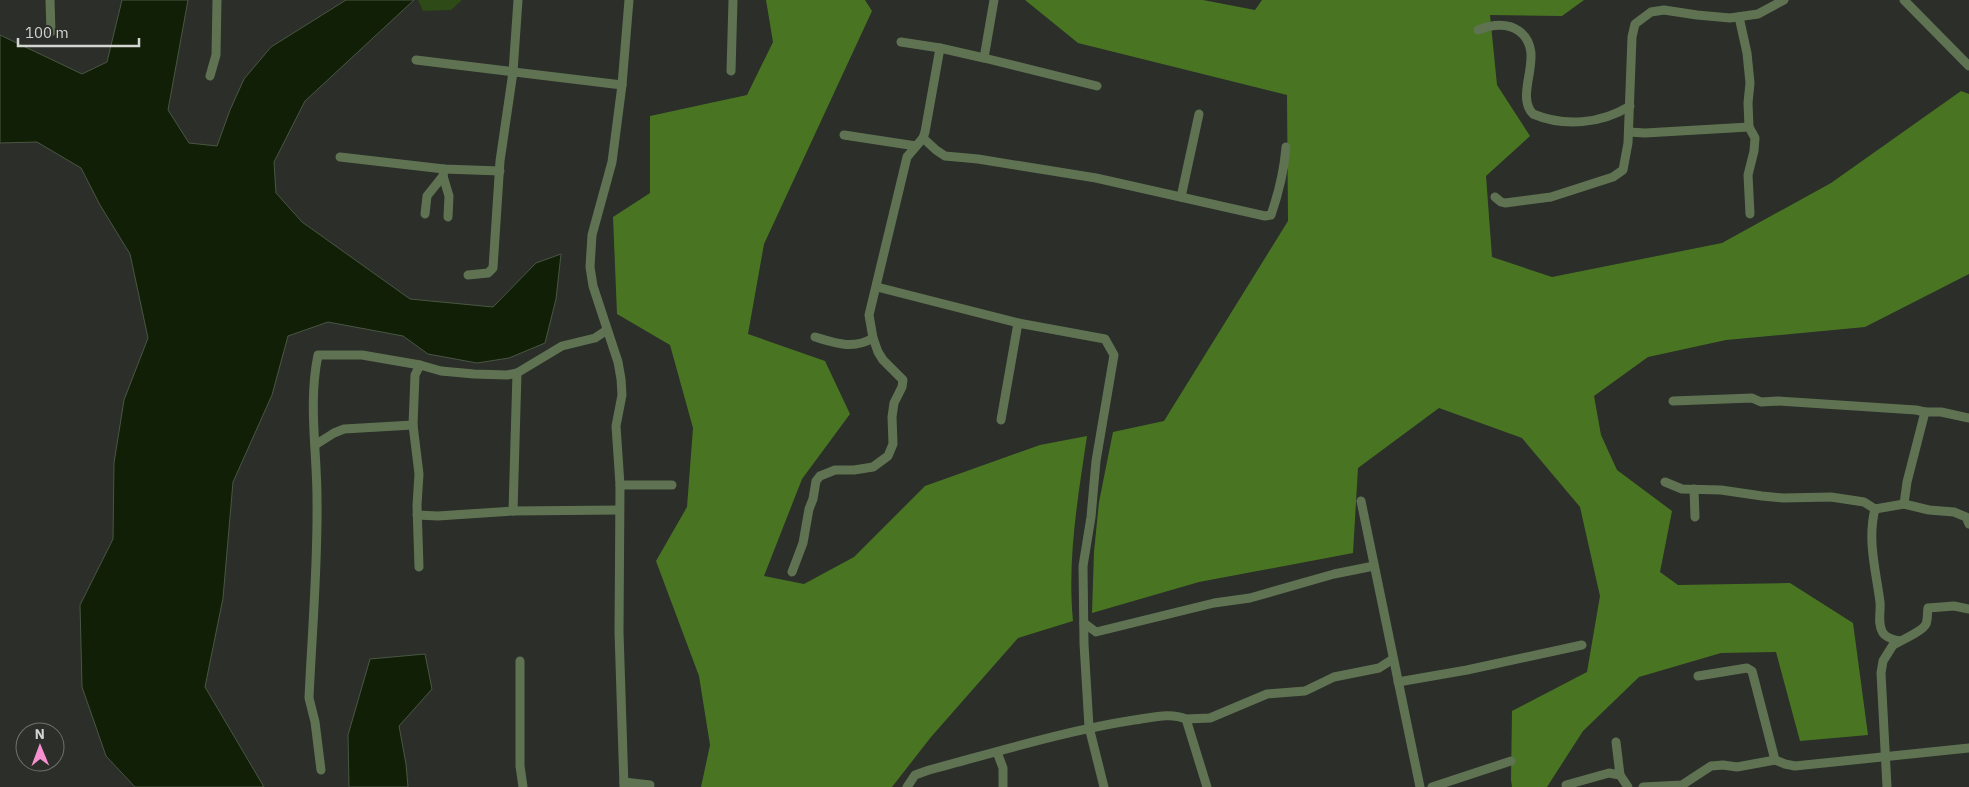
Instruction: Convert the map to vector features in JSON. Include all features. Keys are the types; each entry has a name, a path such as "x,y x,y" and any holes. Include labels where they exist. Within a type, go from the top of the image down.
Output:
{"street":[{"path":"50,0 52,32"},
{"path":"210,76 216,55 217,0"},
{"path":"468,275 488,274 493,268 500,171 513,72 518,0"},
{"path":"629,0 622,85 612,162 592,235 590,267 593,286 621,379 622,395 616,426 620,485 620,632 624,785 650,785"},
{"path":"731,71 733,0"},
{"path":"984,58 994,0"},
{"path":"1495,197 1505,203 1551,197 1620,173 1625,165 1628,132 1632,37 1635,24 1642,18 1652,12 1664,10 1697,16 1739,17 1758,14 1784,0"},
{"path":"1904,0 1969,66"},
{"path":"1739,17 1747,53 1750,83 1748,103 1749,126 1755,138 1748,175 1750,214"},
{"path":"1478,30 1496,25 1508,26 1519,31 1528,41 1531,56 1527,102 1533,114 1549,120 1578,122 1616,115 1630,106"},
{"path":"901,42 940,48 1098,86"},
{"path":"792,572 803,543 816,481 820,476 835,470 874,467 888,456 893,444 892,417 894,402 902,387 903,380 884,360 873,338 869,315 907,157 923,138 940,48"},
{"path":"416,60 622,85"},
{"path":"1181,197 1199,114"},
{"path":"1628,132 1645,134 1749,126"},
{"path":"844,135 916,146"},
{"path":"923,138 945,156 978,159 1096,178 1265,216 1271,215 1284,172 1286,147"},
{"path":"340,157 443,172 500,171"},
{"path":"425,214 427,196 443,172"},
{"path":"443,172 449,196 448,217"},
{"path":"876,287 1018,323 1105,339 1114,355 1096,461 1084,566 1084,623 1089,727 1104,787"},
{"path":"1001,420 1018,323"},
{"path":"321,770 315,722 309,698 317,542 313,404 314,376 318,355 362,355 420,365 441,371 507,375 518,373 553,350 595,338 607,330"},
{"path":"815,337 850,346 861,344 873,338"},
{"path":"419,567 418,474 413,425 416,375 420,365"},
{"path":"513,512 518,373"},
{"path":"1673,401 1752,398 1761,402 1778,401 1941,412 1969,418"},
{"path":"1904,504 1907,482 1924,412"},
{"path":"315,445 344,429 413,425"},
{"path":"1664,482 1682,489 1783,498 1831,497 1864,502 1875,509 1904,504 1929,510 1954,512 1968,519"},
{"path":"620,485 672,485"},
{"path":"1694,489 1694,517"},
{"path":"1361,501 1420,787"},
{"path":"1875,509 1871,533 1875,579 1880,603 1879,621 1883,634 1900,641"},
{"path":"417,515 438,516 513,512 619,510"},
{"path":"1084,623 1096,632 1214,603 1250,598 1334,574 1374,566"},
{"path":"1887,787 1881,674 1883,661 1893,645 1906,640 1915,632 1923,629 1927,623 1928,608 1954,606 1969,609"},
{"path":"1398,682 1467,670 1582,645"},
{"path":"908,787 915,775 1089,727 1162,716 1178,715 1186,719 1210,718 1267,694 1306,691 1334,677 1379,668 1393,659"},
{"path":"520,661 520,766 523,787"},
{"path":"1698,676 1747,668 1752,671 1775,760"},
{"path":"1186,719 1208,787"},
{"path":"1616,742 1620,775 1628,787"},
{"path":"1643,787 1682,785 1711,766 1737,767 1775,760 1795,766 1969,748"},
{"path":"996,752 1003,768 1003,787"},
{"path":"1432,787 1511,761"},
{"path":"1566,785 1609,773 1620,775"}],"green space":[{"path":"418,0 462,0 451,10 423,11"},
{"path":"766,0 865,0 872,11 764,244 748,334 825,361 850,414 802,479 764,576 804,584 854,557 925,486 1040,445 1087,436 1072,551 1073,621 1018,638 931,737 892,787 701,787 710,745 699,676 656,561 687,507 693,428 670,345 617,314 613,217 650,193 650,116 747,95 773,42"},
{"path":"1025,0 1203,0 1255,10 1262,0 1584,0 1562,16 1490,15 1497,85 1530,136 1486,176 1492,257 1552,277 1722,243 1831,183 1961,91 1969,94 1969,274 1865,327 1726,340 1648,357 1594,396 1601,435 1617,470 1672,511 1660,572 1678,585 1790,583 1853,623 1868,735 1800,741 1776,652 1721,653 1639,677 1583,731 1547,787 1512,787 1512,711 1587,672 1600,596 1580,507 1522,438 1439,408 1358,468 1353,553 1199,582 1092,613 1094,552 1099,502 1113,432 1164,421 1288,221 1287,95 1078,43"}],"shaded area":[{"path":"122,0 188,0 168,110 189,143 217,146 244,79 271,47 346,0 414,0 305,101 274,162 276,193 302,222 410,299 493,307 536,263 561,254 556,299 545,343 509,358 477,363 428,354 403,336 328,322 288,336 272,395 233,482 223,598 205,687 264,787 135,787 106,756 82,687 80,605 113,539 114,463 124,400 148,338 130,254 100,205 81,168 37,142 0,143 0,35 82,74 107,62"},
{"path":"425,654 432,689 399,726 408,787 349,787 348,735 370,659"}]}
